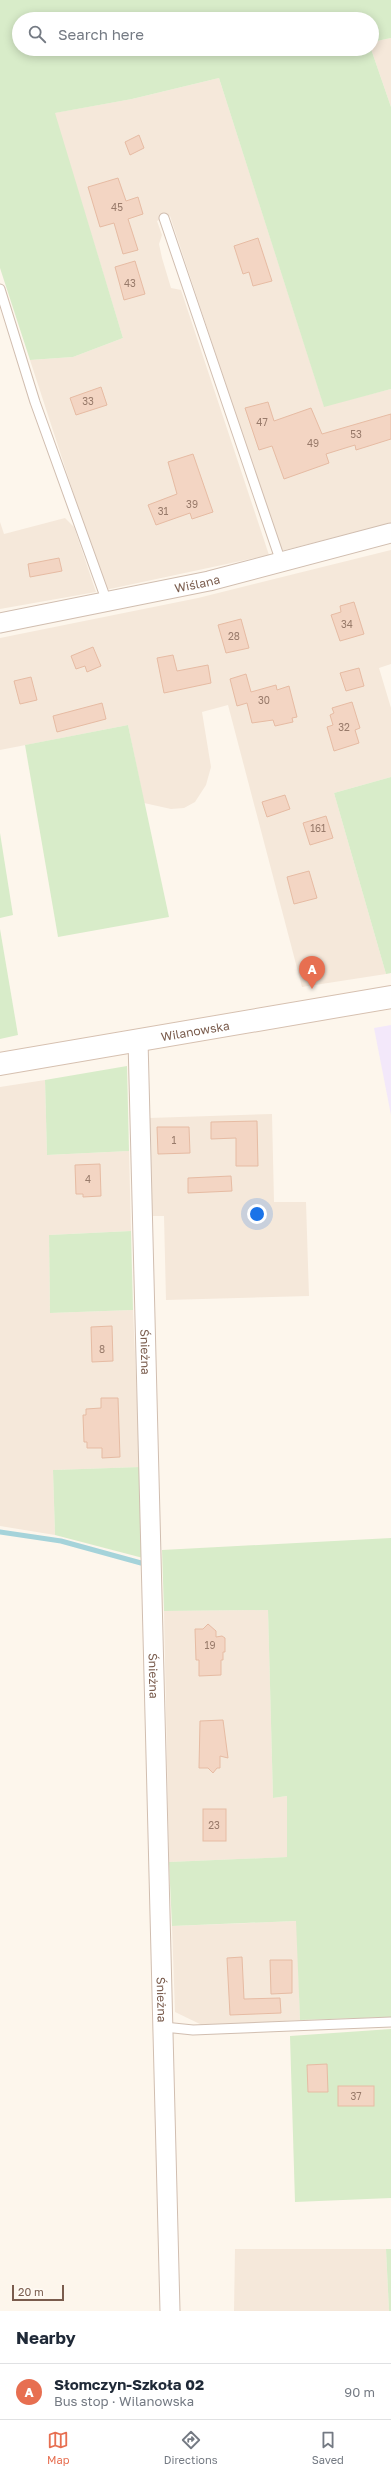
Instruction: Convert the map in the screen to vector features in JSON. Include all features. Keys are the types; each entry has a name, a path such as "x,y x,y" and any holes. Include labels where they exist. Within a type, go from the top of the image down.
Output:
{"main road":[{"name":"Wilanowska","path":"0,1064 391,997"}],"street":[{"name":"Wiślana","path":"0,623 209,581 391,533"},
{"name":"Śnieżna","path":"138,1040 170,2311"}],"lane":[{"path":"164,218 281,562"},
{"path":"0,289 35,402 106,602"},
{"path":"164,2027 193,2030 391,2022"}],"shaded area":[{"path":"391,38 391,107 373,56 379,56 379,41"},
{"path":"219,78 324,406 391,389 391,523 281,551 170,216 157,221 162,235 159,244 162,258 171,288 181,290 269,555 105,590 30,360 73,357 123,338 54,113 132,99"},
{"path":"65,518 74,527 96,592 0,609 0,522 4,534"},
{"path":"391,550 391,664 379,668 391,708 391,777 334,793 386,974 302,987 228,705 202,712 211,767 206,785 195,802 184,808 171,809 144,803 128,725 0,750 0,638 198,598"},
{"path":"391,1025 391,1115 374,1028"},
{"path":"45,1080 47,1155 129,1151 131,1231 49,1235 50,1313 133,1310 140,1467 53,1470 55,1535 0,1526 0,1087"},
{"path":"272,1114 274,1202 306,1202 309,1296 166,1300 164,1216 151,1216 149,1118"},
{"path":"268,1610 273,1798 287,1796 287,1857 169,1862 164,1611"},
{"path":"297,1921 300,2020 204,2026 175,2012 172,1926"},
{"path":"235,2249 386,2249 389,2311 234,2311"}],"green space":[{"path":"0,0 391,0 391,38 379,41 379,12 12,12 12,56 373,56 391,107 391,389 324,407 219,78 132,99 55,113 123,338 73,357 30,360 0,268"},
{"path":"128,725 169,917 58,937 25,745"},
{"path":"391,777 391,973 386,974 334,793"},
{"path":"0,833 13,915 0,918"},
{"path":"0,929 18,1035 0,1039"},
{"path":"127,1066 129,1151 47,1155 45,1080"},
{"path":"131,1231 133,1310 50,1313 49,1235"},
{"path":"140,1467 143,1558 55,1535 53,1470"},
{"path":"391,1538 391,2017 300,2020 296,1921 172,1926 169,1862 287,1857 287,1796 273,1798 268,1610 164,1611 162,1550"},
{"path":"391,2029 391,2198 295,2202 290,2036"},
{"path":"386,2249 391,2249 391,2311 389,2311"}],"building":[{"path":"139,135 144,148 130,155 125,142"},
{"path":"118,178 126,201 138,197 143,214 128,219 138,250 123,254 114,223 100,227 88,187"},
{"path":"258,238 272,281 253,286 249,272 243,274 234,246"},
{"path":"135,261 145,294 124,300 115,267"},
{"path":"101,387 107,405 76,415 70,398"},
{"path":"268,402 274,421 311,408 322,434 391,414 391,439 356,450 355,445 326,454 329,463 284,479 272,446 259,450 245,408"},
{"path":"193,454 213,512 192,519 190,513 156,525 148,505 177,494 168,462"},
{"path":"59,558 62,571 30,577 28,564"},
{"path":"354,602 364,634 340,641 331,615 341,612 340,606"},
{"path":"241,619 249,648 226,653 218,625"},
{"path":"93,647 101,666 87,672 85,666 76,669 71,656"},
{"path":"173,655 177,671 208,665 211,683 164,693 157,658"},
{"path":"359,668 364,686 346,691 340,673"},
{"path":"246,674 251,692 276,685 277,690 289,686 297,717 292,718 293,722 275,726 273,720 252,723 247,703 237,706 230,679"},
{"path":"31,677 37,700 20,704 14,681"},
{"path":"352,702 360,728 355,730 359,743 334,751 327,727 333,725 330,715 334,713 332,708"},
{"path":"102,703 106,719 57,732 53,716"},
{"path":"285,795 290,809 267,817 262,802"},
{"path":"326,816 333,838 310,845 303,823"},
{"path":"309,871 317,898 294,904 287,877"},
{"path":"257,1121 258,1166 236,1166 236,1138 211,1139 211,1122"},
{"path":"157,1127 189,1127 190,1153 158,1154"},
{"path":"100,1164 101,1196 83,1197 83,1194 76,1194 75,1165"},
{"path":"231,1176 232,1191 188,1193 188,1178"},
{"path":"112,1326 113,1361 92,1362 91,1327"},
{"path":"101,1398 118,1398 120,1457 102,1458 102,1448 87,1448 87,1442 84,1442 83,1415 86,1415 86,1409 101,1408"},
{"path":"208,1624 216,1631 216,1637 222,1636 225,1638 225,1652 223,1652 223,1660 221,1660 221,1675 199,1676 199,1660 196,1660 195,1629 203,1629"},
{"path":"223,1720 228,1758 220,1756 220,1768 217,1768 213,1773 208,1768 199,1768 200,1721"},
{"path":"203,1809 226,1809 226,1841 203,1841"},
{"path":"242,1957 244,1999 280,1998 281,2013 230,2015 227,1958"},
{"path":"270,1960 292,1960 292,1993 271,1994"},
{"path":"327,2064 328,2092 308,2092 307,2065"},
{"path":"338,2086 374,2086 374,2106 338,2106"}],"waterway":[{"path":"0,1532 61,1541 141,1563"}],"place":[{"name":"Słomczyn-Szkoła 02","path":"312,989"}]}
